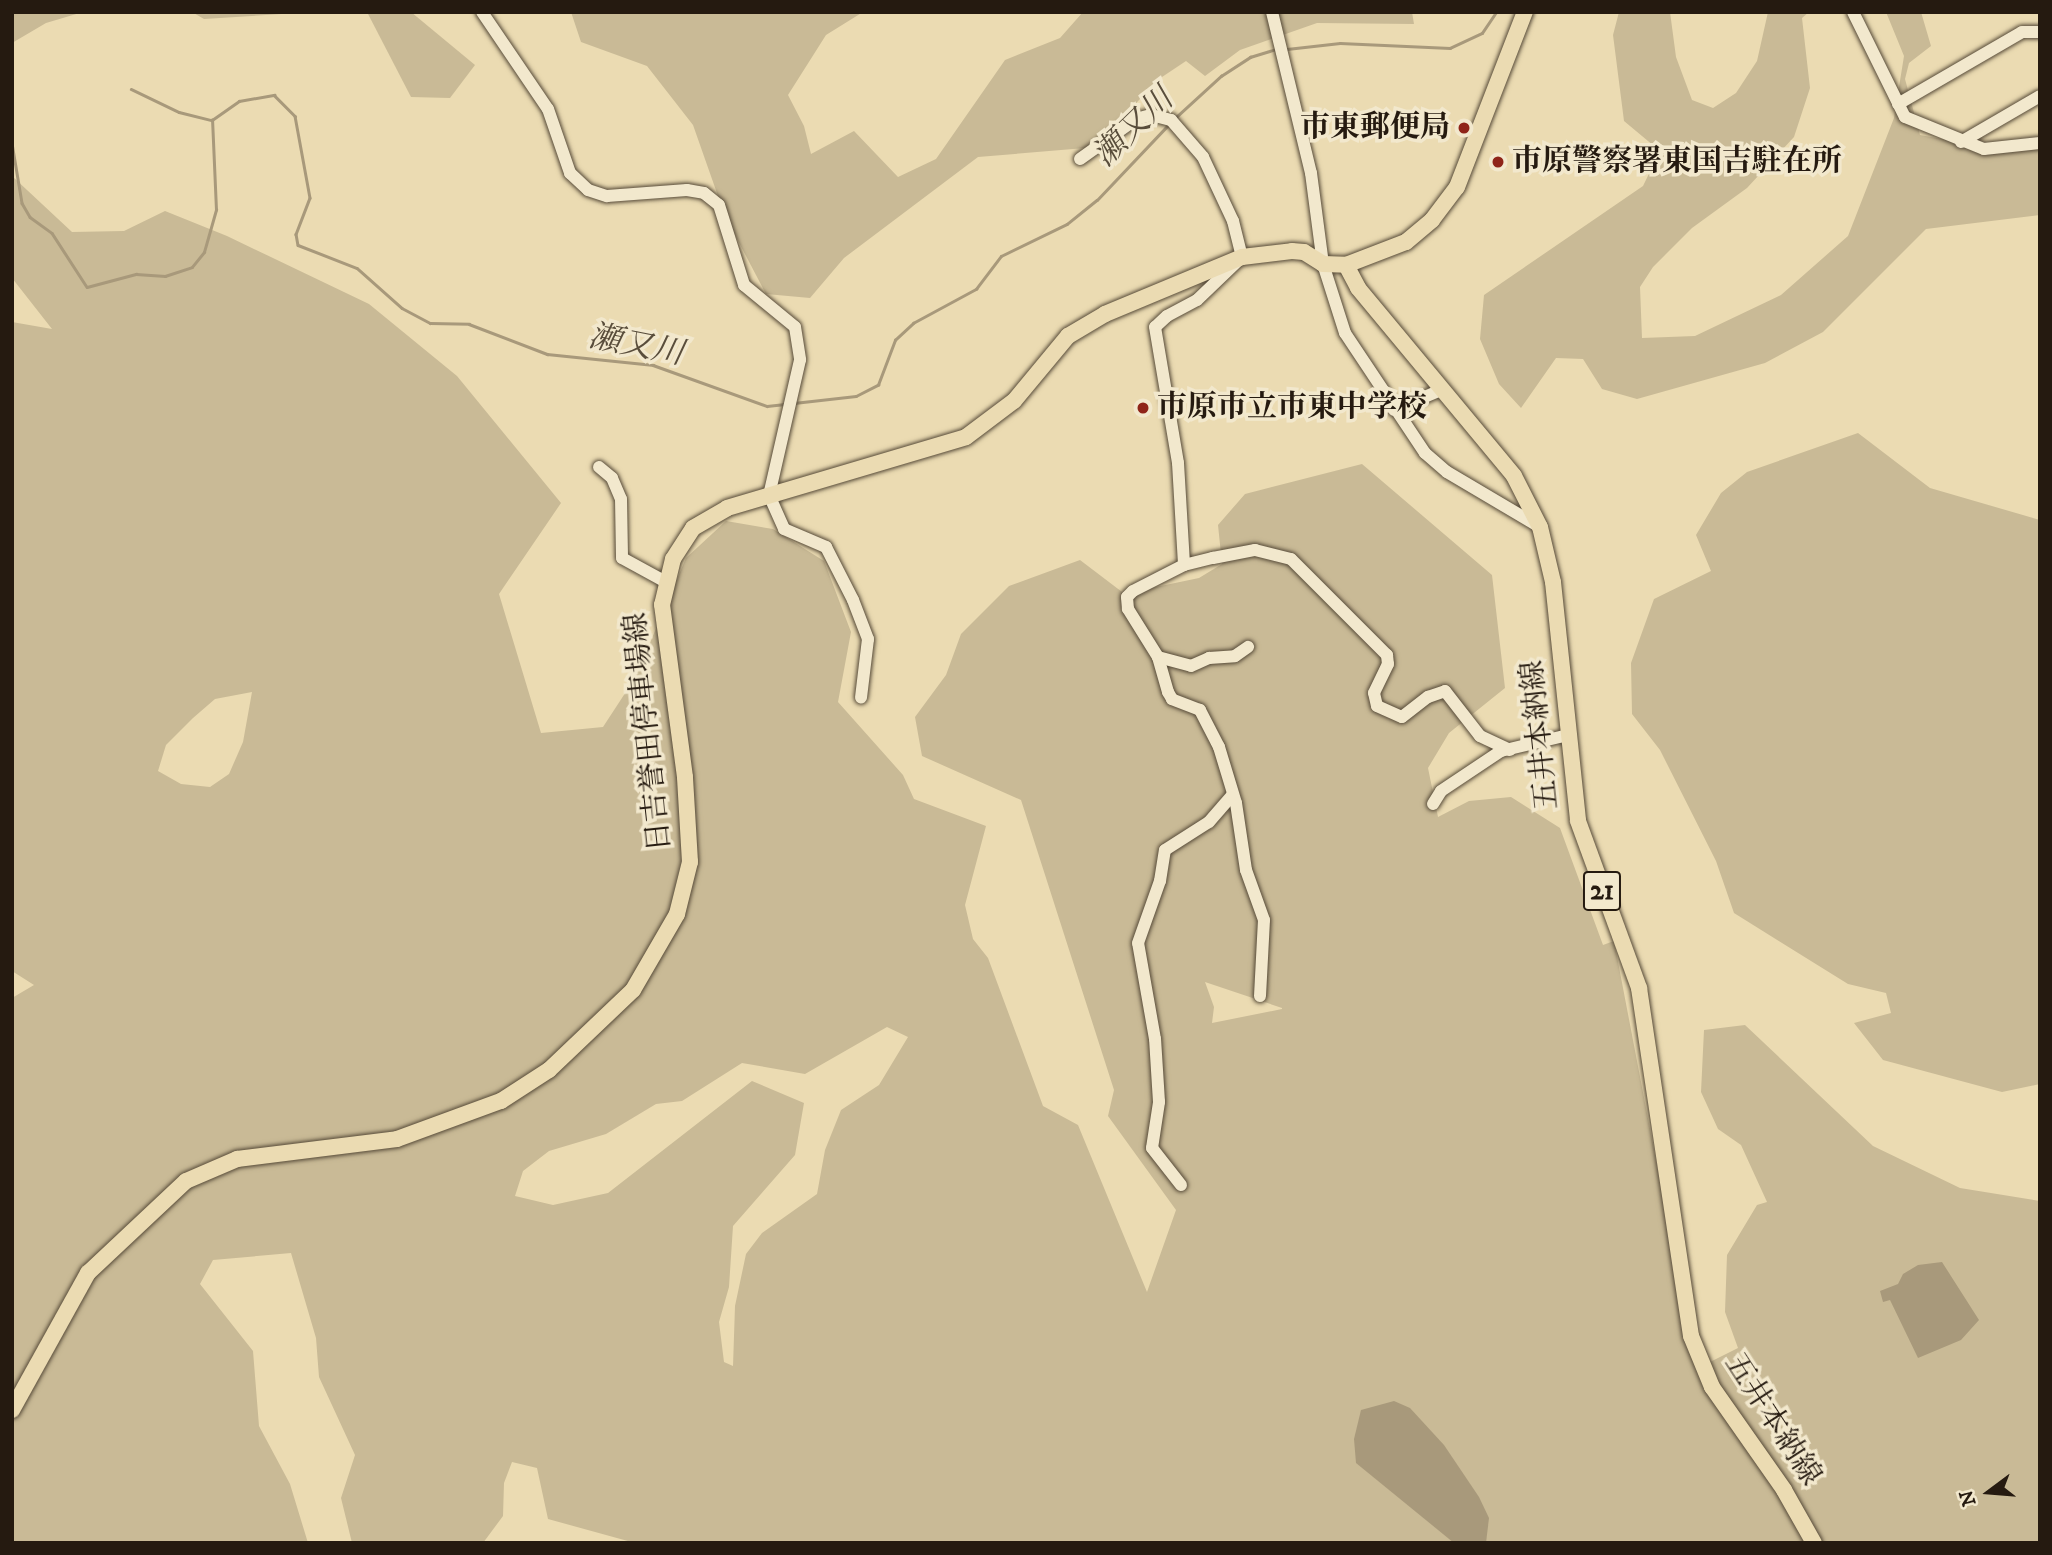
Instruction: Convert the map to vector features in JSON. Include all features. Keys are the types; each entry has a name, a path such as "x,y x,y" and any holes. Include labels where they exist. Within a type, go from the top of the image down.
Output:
{"main road":[{"path":"1346,265 1406,242 1445,205 1471,154 1525,12"},
{"name":"日吉誉田停車場線","path":"12,1410 88,1273 186,1181 237,1159 397,1139 501,1101 549,1070 633,990 677,914 690,862 685,777 663,620 666,582 673,559 693,528 727,508 966,437 1001,414 1059,345 1084,326 1242,257 1304,253 1323,264 1346,265"},
{"name":"五井本納線","path":"1346,265 1358,288 1514,476 1540,527 1553,582 1577,821 1639,988 1691,1336 1712,1387 1784,1490 1814,1543"}],"street":[{"path":"482,12 548,109 570,173 588,190 607,196 687,190 704,193 719,205 744,285 795,327 800,360 769,495 784,530 826,547 853,600 869,639 861,698"},
{"path":"1272,12 1311,173 1323,264 1345,333 1394,411 1425,453 1447,472 1540,527"},
{"path":"1853,12 1905,117 1961,142 1984,149 2040,143"},
{"path":"1898,104 2022,32 2040,32"},
{"path":"1961,142 2040,96"},
{"path":"1080,159 1136,119 1151,115 1171,120 1188,135 1222,192 1242,257 1197,300 1167,316 1155,327 1178,463 1184,565"},
{"path":"1394,411 1441,390"},
{"path":"598,467 612,478 621,499 622,558 666,582"},
{"path":"1260,996 1264,920 1246,870 1232,796 1209,724 1200,710 1172,699 1158,657 1128,609 1126,597 1184,565 1255,550 1291,559 1387,655 1388,664 1374,693 1377,706 1402,717 1428,697 1445,691 1480,736 1510,750"},
{"path":"1158,657 1191,666 1209,658 1235,656 1248,648"},
{"path":"1433,804 1441,791 1510,750 1567,735"},
{"path":"1181,1185 1152,1148 1159,1102 1155,1039 1138,943 1160,881 1165,850 1209,822 1232,796"}],"shaded area":[{"path":"12,12 83,12 46,23 12,43"},
{"path":"192,12 313,12 204,19"},
{"path":"367,12 411,12 475,65 450,98 411,97"},
{"path":"571,12 863,12 826,35 788,95 804,126 811,154 854,131 898,177 936,159 1005,60 1060,38 1083,12 1412,12 1414,24 1317,23 1240,50 1205,76 1186,61 1156,81 1097,147 978,157 844,258 810,298 766,294 725,216 693,125 647,66 581,42"},
{"path":"1619,12 1670,12 1676,57 1692,100 1713,108 1736,93 1757,61 1768,12 1809,12 1802,18 1810,88 1794,137 1747,188 1692,228 1653,267 1640,287 1642,338 1695,336 1781,295 1848,236 1894,118 1904,56 1886,12 1921,12 1931,46 1909,63 1905,79 1920,135 2013,152 2040,148 2040,215 1926,229 1823,332 1765,363 1637,399 1602,389 1583,359 1556,358 1521,408 1499,384 1480,339 1484,295 1643,186 1660,151 1624,121 1613,35"},
{"path":"12,176 72,232 124,231 165,211 227,236 369,304 457,376 561,503 499,594 541,733 603,727 635,678 686,558 726,521 773,529 824,561 851,632 838,702 903,775 914,799 986,826 965,905 973,939 988,958 1043,1106 1078,1125 1147,1292 1176,1210 1108,1116 1114,1090 1021,800 922,756 915,717 946,675 961,634 1009,586 1080,560 1130,598 1151,588 1199,578 1222,564 1218,525 1245,494 1362,464 1492,575 1505,688 1449,733 1428,768 1438,817 1469,801 1511,797 1560,828 1603,945 1614,941 1696,1369 1738,1348 1725,1312 1727,1255 1757,1205 1767,1202 1741,1145 1718,1129 1701,1092 1704,1030 1745,1025 1873,1146 1960,1188 2040,1201 2040,1543 635,1543 548,1519 537,1468 512,1462 504,1483 503,1516 483,1543 352,1543 341,1498 355,1455 319,1377 316,1338 291,1253 213,1260 200,1284 253,1351 259,1426 290,1484 308,1543 12,1543 12,998 34,985 12,971 12,322 52,329 12,278","holes":["252,692 243,742 229,774 210,787 181,784 158,771 166,745 215,699","1205,982 1282,1009 1212,1023 1214,1007","887,1027 908,1037 879,1085 841,1110 825,1150 817,1194 762,1233 746,1254 735,1306 733,1366 724,1362 719,1322 729,1287 733,1226 795,1155 804,1103 752,1081 608,1193 553,1205 515,1196 523,1171 549,1151 606,1134 656,1104 682,1101 742,1063 805,1074"]},
{"path":"1858,433 1930,488 2040,520 2040,1084 2002,1092 1883,1060 1854,1023 1891,1013 1886,993 1848,984 1734,913 1716,861 1660,750 1632,714 1631,663 1654,599 1711,571 1696,535 1721,493 1747,472"},
{"path":"1942,1262 1979,1320 1961,1340 1918,1358 1890,1300 1883,1302 1880,1291 1898,1284 1903,1274 1918,1265"},
{"path":"1394,1401 1410,1408 1444,1445 1479,1497 1489,1518 1486,1543 1454,1543 1356,1463 1354,1439 1361,1410"}],"waterway":[{"name":"瀬又川","path":"1287,49 1340,43 1450,48 1482,33 1496,12"},
{"name":"瀬又川","path":"1174,119 1221,76 1250,57 1277,49"},
{"path":"131,89 179,112 212,120"},
{"name":"瀬又川","path":"12,143 22,203 30,217 52,233 87,287 136,274 165,276 192,267 204,252 216,210 212,120 239,101 274,95 295,116 310,198 296,234 298,245 357,268 402,308 430,323 469,324 547,354 653,365 767,406 787,404"},
{"name":"瀬又川","path":"794,403 856,396 878,385 895,340 913,323 976,289 1001,256 1067,224 1097,200 1169,124"}],"place":[{"name":"市東郵便局","path":"1464,128"},
{"name":"市原警察署東国吉駐在所","path":"1498,162"},
{"name":"市原市立市東中学校","path":"1143,408"}]}
